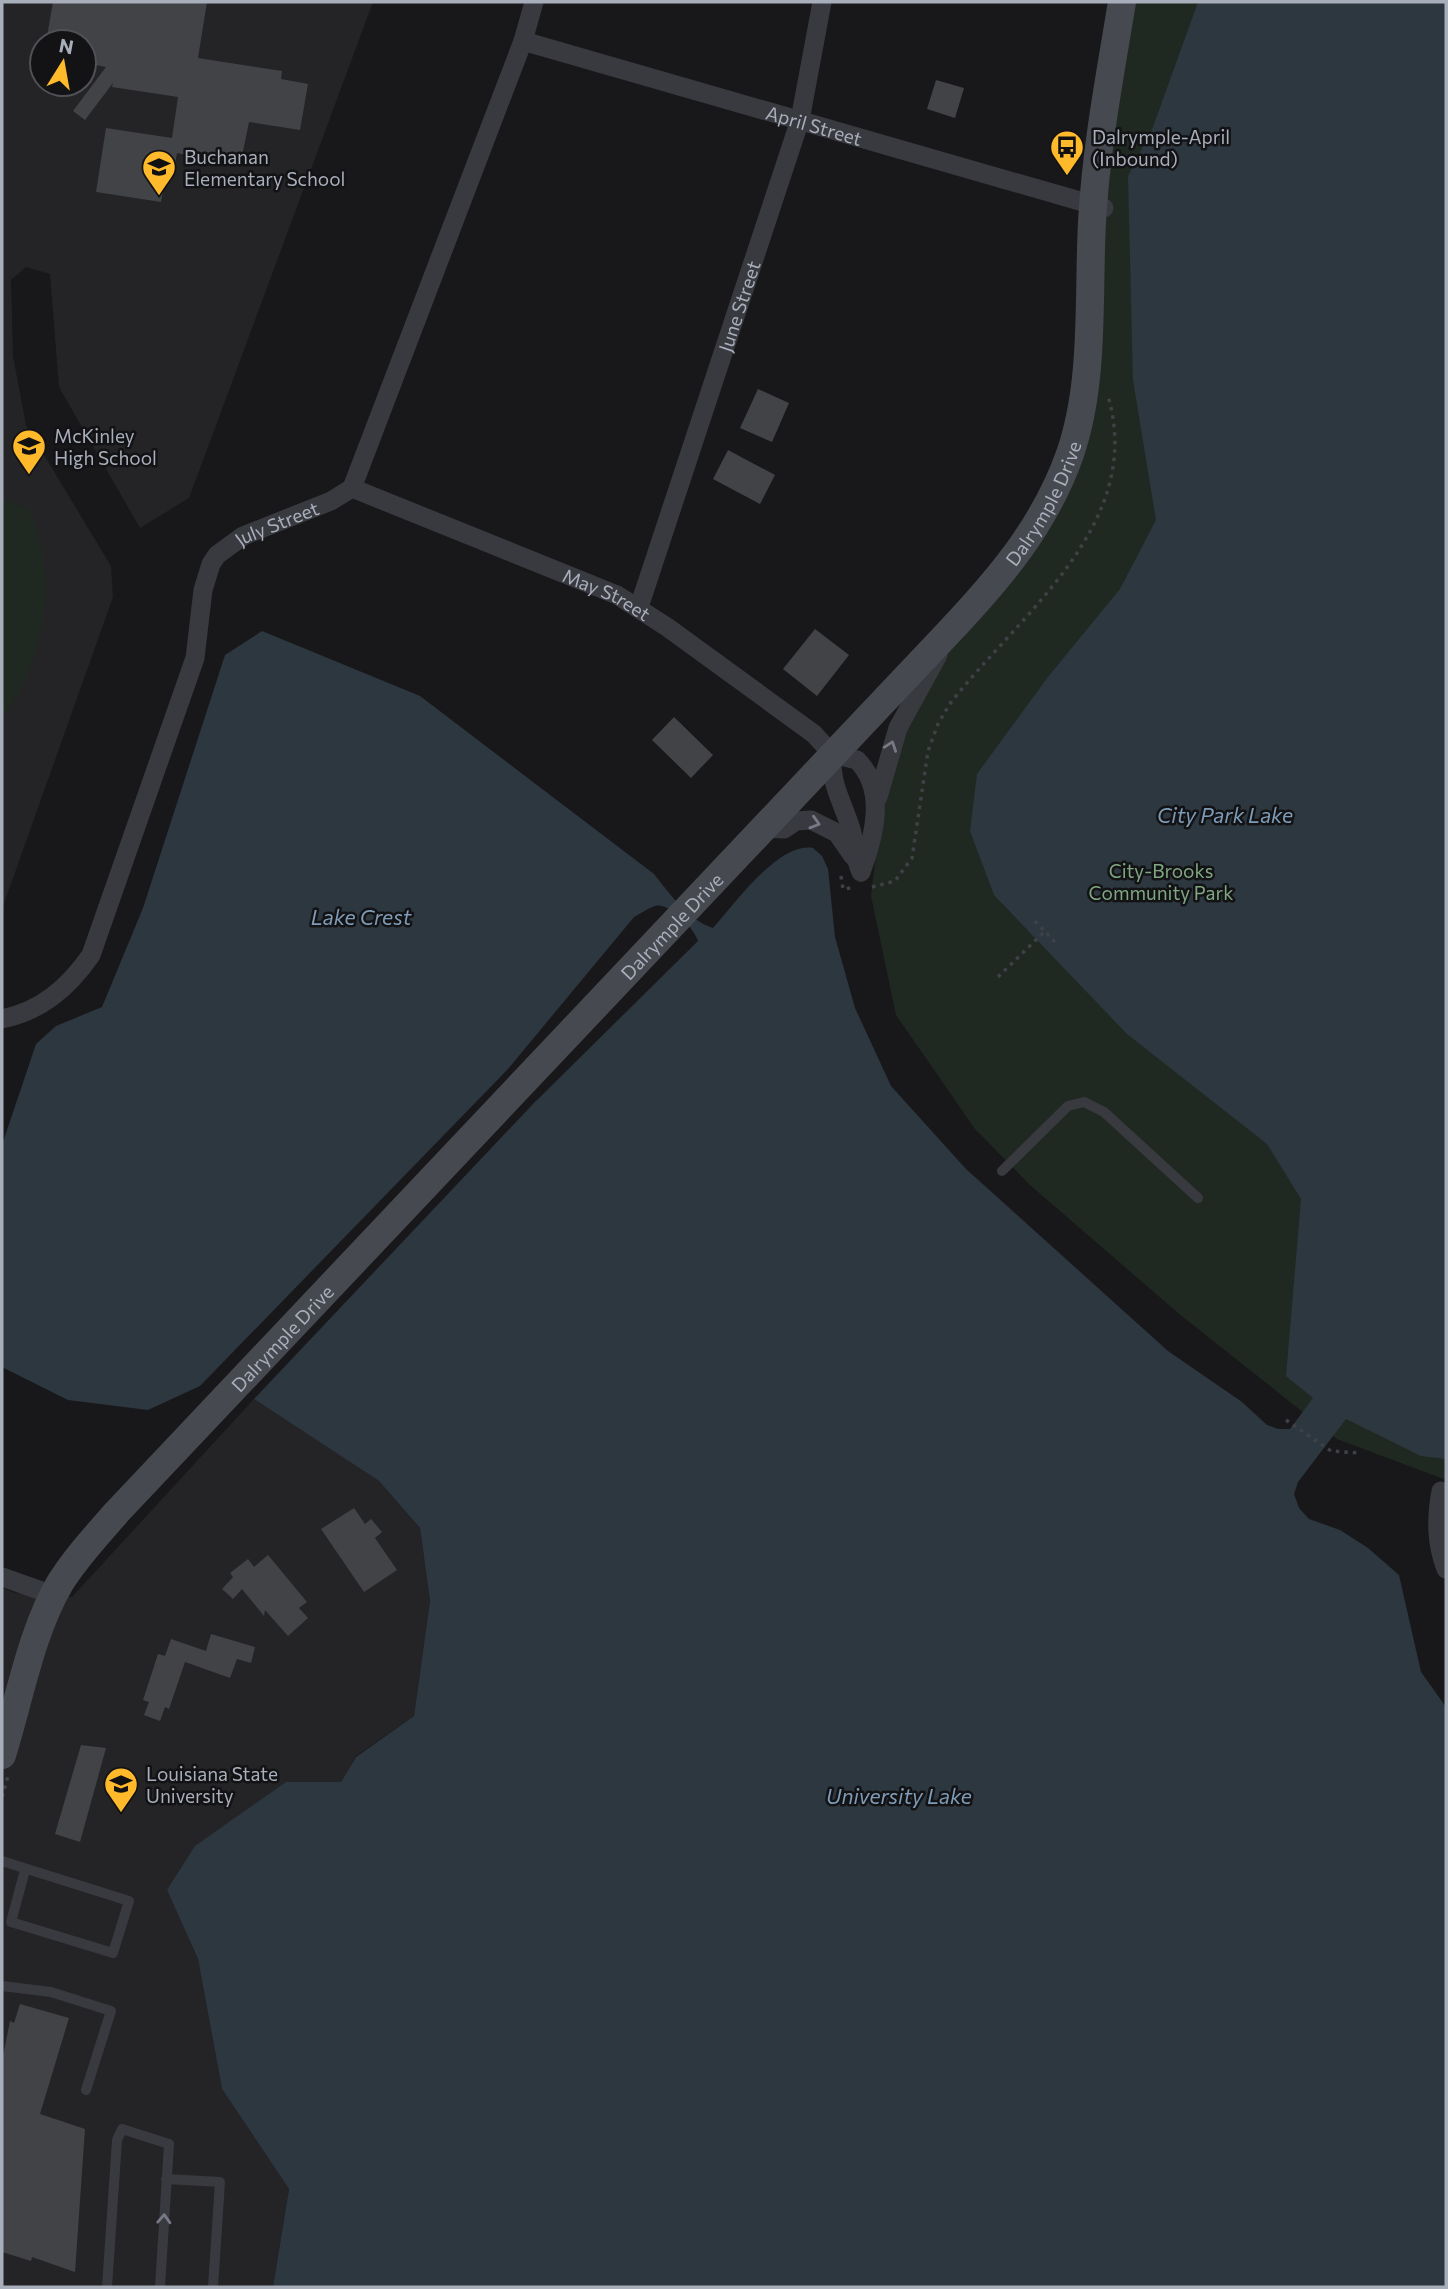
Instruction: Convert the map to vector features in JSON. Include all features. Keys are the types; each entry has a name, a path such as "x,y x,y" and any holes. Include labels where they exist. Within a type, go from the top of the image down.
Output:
{"street":[{"path":"352,488 523,41 534,2"},
{"name":"June Street","path":"639,607 800,121 822,2"},
{"name":"Dalrymple Drive","path":"2,1755 43,1621 54,1595 61,1581 117,1511 760,828 994,584 1045,512 1069,456 1082,400 1100,207 1101,129 1122,2"},
{"name":"April Street","path":"523,41 1100,207"},
{"name":"May Street","path":"352,488 587,580 639,607 814,734 832,754 849,756 864,766 873,789 872,843 861,872 848,865"},
{"name":"July Street","path":"2,1019 52,998 77,976 91,955 195,658 204,590 211,564 217,555 243,536 331,501 352,488"},
{"path":"874,812 898,728 949,632"},
{"path":"832,754 831,775 851,830 848,865"},
{"path":"760,828 784,829 803,820 818,822 845,842 848,865"},
{"path":"1441,1491 1438,1549 1446,1569"},
{"path":"2,1577 54,1595"}],"lane":[{"path":"1002,1171 1068,1107 1084,1102 1104,1112 1198,1198"},
{"path":"2,1861 129,1902 113,1954 10,1922 25,1870"},
{"path":"2,1986 51,1992 111,2011 86,2090"},
{"path":"107,2287 117,2140 122,2129 169,2144 160,2287"},
{"path":"166,2179 220,2182 213,2287"}],"path":[{"path":"878,887 895,881 912,858"},
{"path":"843,889 848,865"},
{"path":"1035,921 1055,942"},
{"path":"998,977 1045,931"},
{"path":"1286,1420 1326,1448 1360,1453"}],"shaded area":[{"name":"Buchanan Elementary School","path":"2,2 373,2 189,498 140,528 59,387 50,274 26,267 11,280 13,356 26,425 111,566 113,597 2,909"},
{"name":"Louisiana State University","path":"254,1399 379,1481 420,1528 430,1601 414,1716 356,1756 341,1782 286,1782 167,1890 198,1959 222,2089 289,2189 273,2287 2,2287 2,1588 16,1593 72,1597"}],"green space":[{"name":"City Park Lake","path":"1124,2 1446,2 1446,1480 1337,1439 1178,1313 1030,1185 975,1129 896,1015 871,896 887,758 949,632 1069,456"},
{"path":"2,498 28,509 38,533 45,587 38,645 17,696 2,717"}],"water":[{"name":"University Lake","path":"1198,2 1446,2 1446,1459 1421,1456 1346,1419 1298,1482 1294,1494 1299,1508 1309,1519 1340,1530 1368,1548 1399,1575 1421,1672 1446,1707 1446,2287 273,2287 289,2189 222,2089 198,1959 167,1890 195,1846 286,1782 341,1782 356,1757 414,1716 430,1601 420,1528 379,1481 254,1399 533,1104 698,941 686,923 667,908 655,906 634,917 508,1069 200,1386 148,1410 68,1400 2,1367 2,1145 36,1044 56,1026 102,1007 143,908 225,655 262,631 420,696 654,874 688,913 713,928 772,864 800,849 813,848 822,856 828,869 835,937 855,1008 891,1086 966,1169 1168,1351 1242,1402 1267,1425 1290,1429 1313,1398 1286,1376 1301,1199 1267,1144 1127,1034 994,895 970,831 977,774 1048,677 1120,589 1156,520 1133,380 1128,176 1153,127"}],"building":[{"path":"53,2 207,2 198,58 282,71 281,79 308,84 300,130 249,122 240,166 177,153 173,175 166,174 161,202 96,192 106,128 172,138 178,97 112,87 113,83 85,120 73,111 83,98 98,98 98,78 106,67 98,66 98,28 48,28"},
{"path":"936,80 964,88 955,118 927,109"},
{"path":"758,389 789,403 772,442 740,428"},
{"path":"728,450 775,475 760,504 713,479"},
{"path":"815,629 849,655 817,696 783,669"},
{"path":"674,717 713,755 691,778 652,740"},
{"path":"354,1508 365,1524 371,1519 382,1532 375,1538 397,1570 364,1592 321,1529"},
{"path":"268,1555 307,1602 299,1608 308,1618 288,1636 265,1610 264,1616 242,1589 233,1599 222,1589 233,1577 230,1573 248,1559 254,1567"},
{"path":"211,1634 255,1647 251,1663 237,1659 230,1678 185,1662 169,1709 165,1707 160,1721 144,1715 149,1702 143,1700 158,1654 165,1656 171,1639 206,1651"},
{"path":"81,1745 106,1748 80,1842 55,1834"},
{"path":"20,2004 69,2018 40,2114 85,2129 75,2272 32,2257 31,2261 2,2252 2,2061 10,2021 14,2023"}],"place":[{"name":"Dalrymple-April (Inbound)","path":"1067,177"},
{"name":"Buchanan Elementary School","path":"159,197"},
{"name":"McKinley High School","path":"29,476"},
{"name":"Louisiana State University","path":"121,1814"}],"park label":[{"name":"City-Brooks Community Park","path":"1161,881"}],"water label":[{"name":"Lake Crest","path":"361,916"}]}
